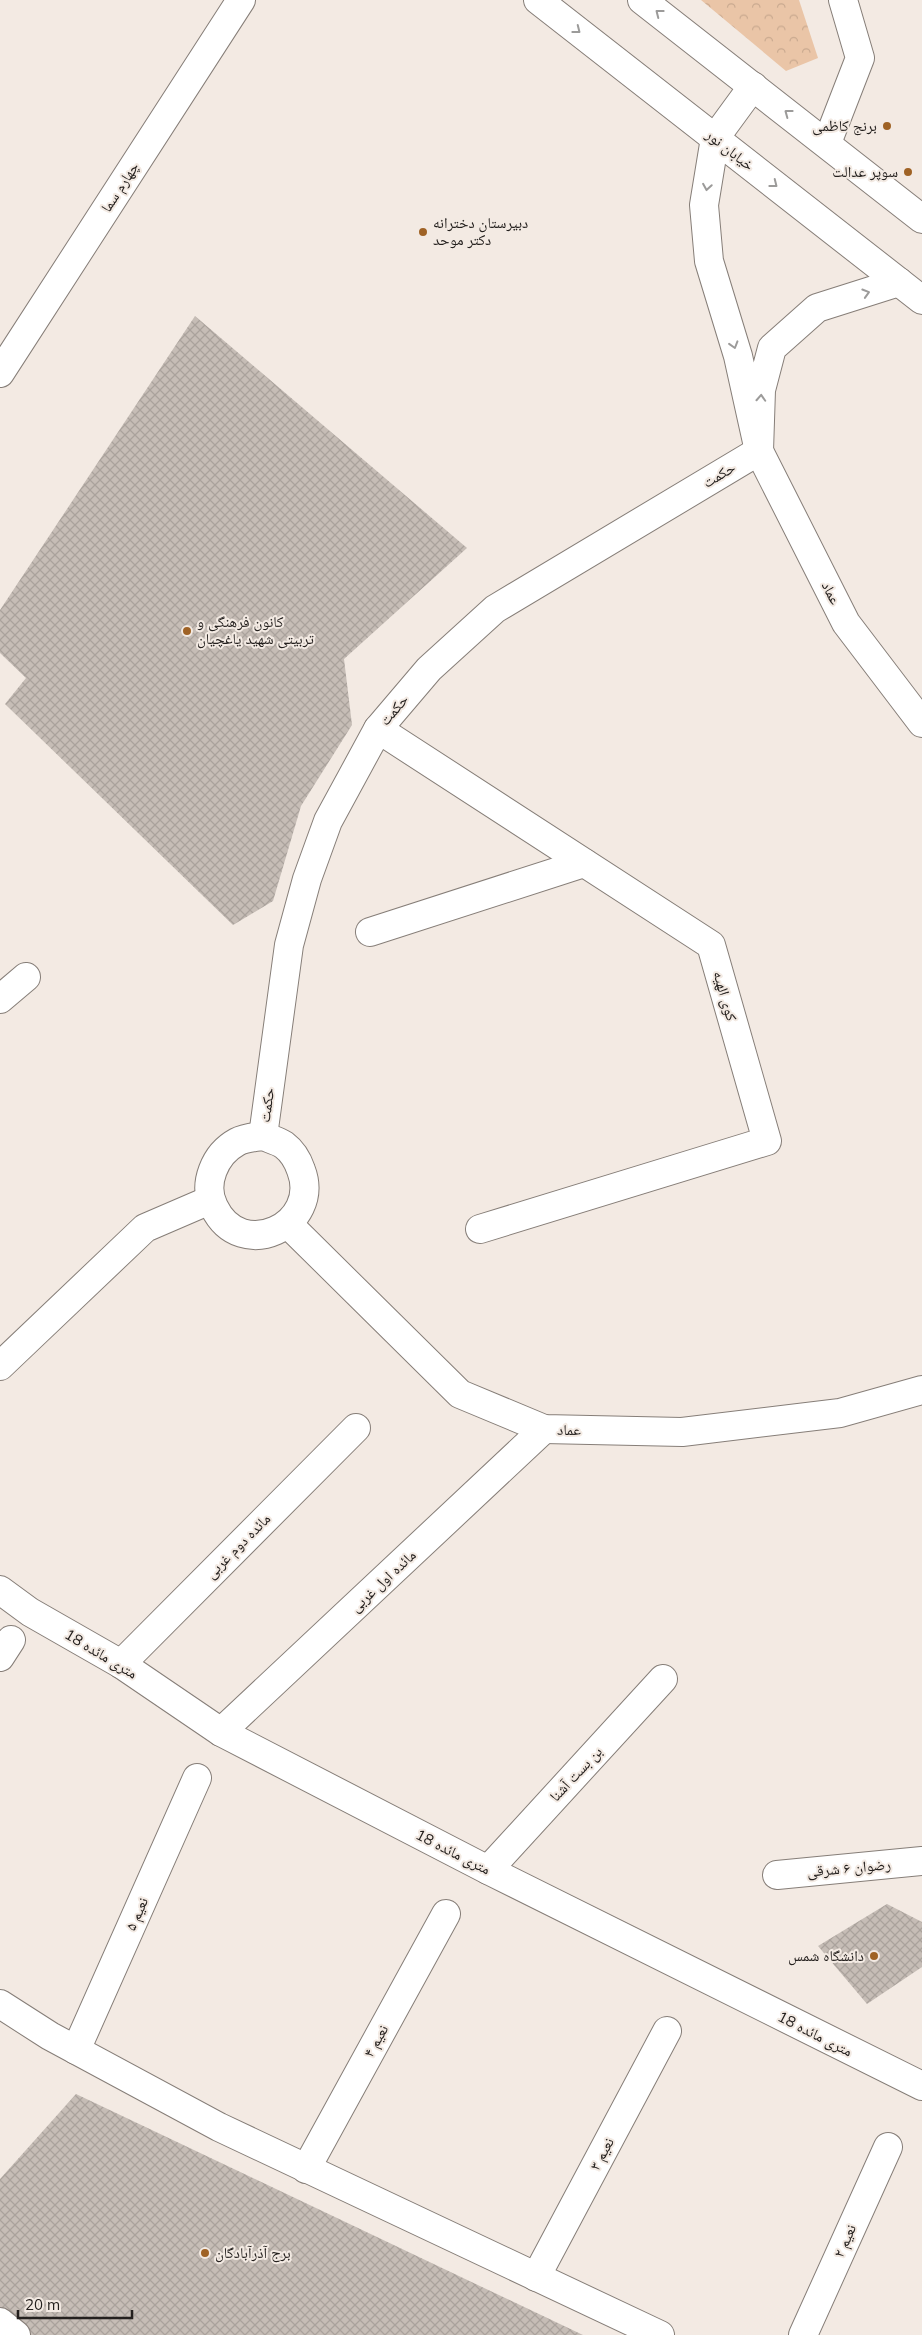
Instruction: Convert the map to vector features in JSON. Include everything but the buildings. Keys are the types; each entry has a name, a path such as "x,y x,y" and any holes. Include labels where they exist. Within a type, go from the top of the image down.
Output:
{"street":[{"name":"چهارم سما","path":"0,373 241,0"},
{"name":"خیابان نور","path":"538,0 922,300"},
{"path":"642,0 922,219"},
{"path":"827,143 860,58 843,0"},
{"path":"753,86 715,138 704,205 709,261 738,356 759,451"},
{"path":"759,451 761,390 772,348 817,308 899,282"},
{"name":"عماد","path":"759,451 846,623 922,723"},
{"name":"حکمت","path":"263,1136 290,945 307,879 328,821 378,729 428,669 495,609 759,451"},
{"name":"کوی الهیه","path":"378,729 711,945 767,1141 480,1229"},
{"path":"370,932 584,863"},
{"path":"0,999 26,977"},
{"path":"263,1136 285,1146 297,1160 306,1182 302,1205 288,1224 267,1234 246,1235 229,1228 218,1216 210,1200 209,1180 218,1158 238,1142 263,1136"},
{"path":"0,1366 145,1228 210,1200"},
{"name":"عماد","path":"288,1224 460,1394 544,1429 682,1432 840,1412 922,1390"},
{"name":"مائده دوم غربی","path":"121,1664 356,1428"},
{"name":"مائده اول غربی","path":"221,1732 544,1429"},
{"name":"18 متری مائده","path":"0,1590 30,1612 121,1664 221,1732 488,1870 922,2086"},
{"name":"بن بست آشنا","path":"488,1870 663,1679"},
{"name":"نعیم ۵","path":"76,2050 197,1778"},
{"name":"رضوان ۶ شرقی","path":"777,1875 922,1862"},
{"name":"نعیم ۴","path":"306,2169 446,1914"},
{"path":"0,2004 76,2050 219,2127 660,2335"},
{"name":"نعیم ۳","path":"536,2277 667,2031"},
{"name":"نعیم ۲","path":"803,2335 888,2147"},
{"path":"0,2322 16,2335"}],"green space":[{"path":"701,0 799,0 818,58 786,71"}],"place":[{"name":"برنج کاظمی","path":"887,126"},
{"name":"سوپر عدالت","path":"908,172"},
{"name":"دبیرستان دخترانه دکتر موحد","path":"423,232"},
{"name":"کانون فرهنگی و تربیتی شهید یاغچیان","path":"187,631"},
{"name":"دانشگاه شمس","path":"874,1956"},
{"name":"برج آذرآبادگان","path":"205,2253"}]}
